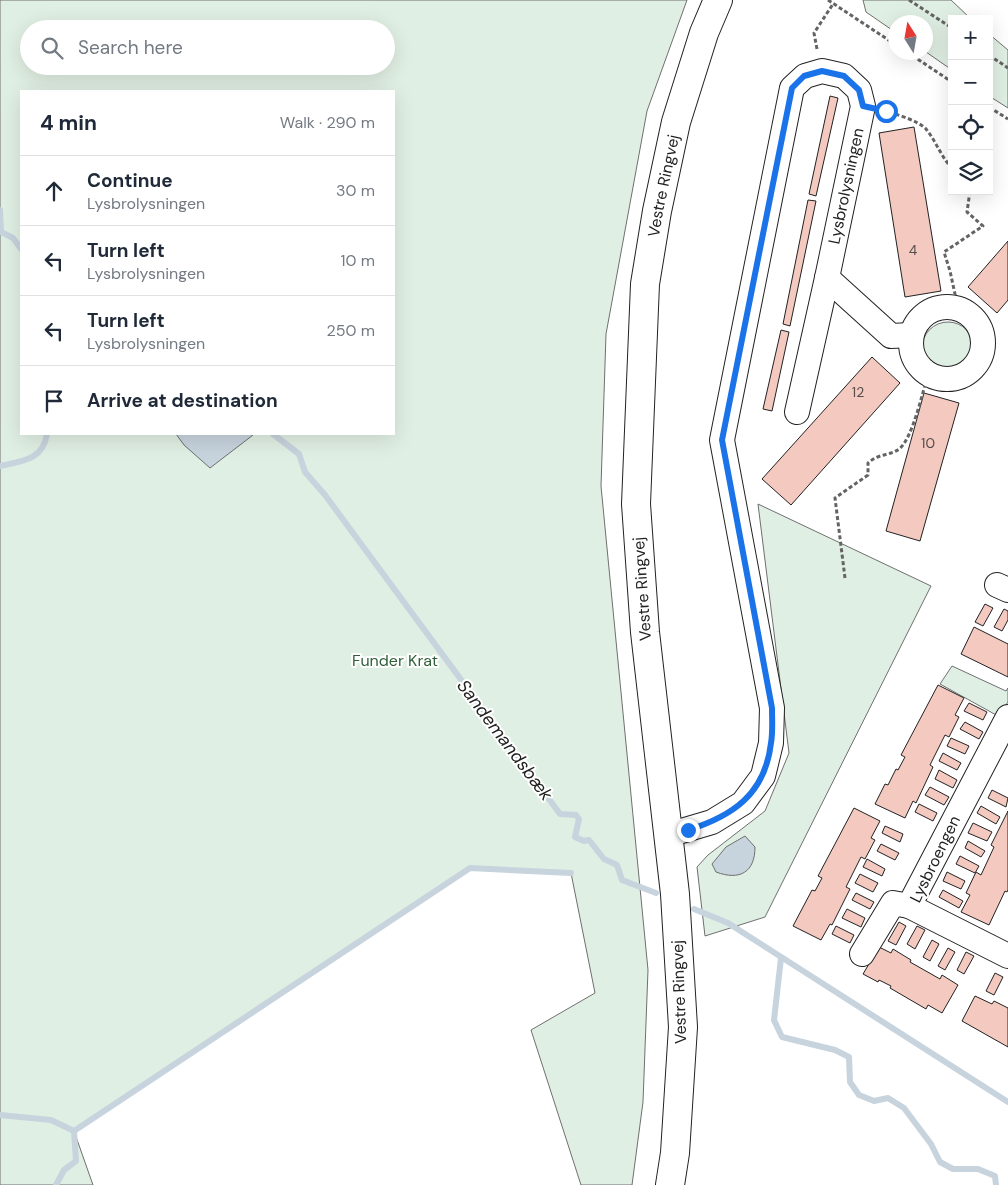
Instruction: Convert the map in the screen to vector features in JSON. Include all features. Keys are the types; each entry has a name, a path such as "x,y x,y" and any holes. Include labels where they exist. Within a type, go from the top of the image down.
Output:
{"main road":[{"name":"Vestre Ringvej","path":"670,1185 675,1154 683,1027 675,894 645,632 636,504 645,284 657,211 676,122 704,33 718,0"}],"street":[{"name":"Lysbrolysningen","path":"668,835 712,822 743,804 763,776 771,744 772,708 722,440 792,88 804,76 822,71 844,76 859,90 863,106 797,412"},
{"path":"827,278 891,336 911,336"},
{"path":"949,306 958,308 976,321 981,330 982,350 979,360 973,368 964,375 944,380 928,374 918,365 912,356 911,336 914,325 920,317 929,311 938,307 949,306"},
{"name":"Lysbroengen","path":"1008,717 1001,746 909,906 1008,956"},
{"path":"862,954 893,903 909,906"}],"path":[{"path":"828,0 888,40"},
{"path":"909,0 948,25"},
{"path":"814,33 833,4"},
{"path":"993,58 1008,68"},
{"path":"919,60 948,79"},
{"path":"863,106 886,111 925,127 948,164"},
{"path":"993,110 1008,119"},
{"path":"958,308 944,252 983,226 967,212 969,195"},
{"path":"845,578 835,498 868,475 868,464 875,457 899,450 908,438 928,374"}],"green space":[{"name":"Funder Krat","path":"0,0 687,0 647,111 606,334 601,486 648,970 643,1102 632,1185 581,1185 531,1030 595,993 571,873 470,868 74,1131 93,1185 0,1185"},
{"path":"863,0 951,0 967,15 948,15 948,67 933,57 933,15 888,15 888,27 866,12"},
{"path":"993,37 1008,50 1008,108 993,99"},
{"path":"948,322 958,324 966,330 972,338 974,348 972,358 966,366 958,372 948,374 938,372 930,366 924,358 922,348 924,338 930,330 938,324"},
{"path":"758,504 931,586 765,917 705,936 697,867 708,855 765,811 789,753"},
{"path":"952,666 1006,691 1008,688 1008,702 998,716 940,684"}],"shaded area":[{"path":"177,435 253,435 210,468 184,445"},
{"path":"745,836 755,847 752,863 749,868 739,875 725,875 716,872 712,864 726,847"}],"building":[{"path":"830,96 838,98 816,196 809,194"},
{"path":"914,127 941,291 905,297 879,133"},
{"path":"808,200 816,201 790,326 783,324"},
{"path":"1008,241 1008,300 997,313 968,287"},
{"path":"781,330 789,332 772,411 763,409"},
{"path":"872,357 900,383 791,505 762,479"},
{"path":"924,393 959,403 920,541 886,531"},
{"path":"985,604 993,608 983,626 975,622"},
{"path":"1004,609 1008,611 1008,620 1002,631 994,627"},
{"path":"974,627 1008,644 1008,677 961,654"},
{"path":"938,685 964,698 955,715 959,717 949,737 945,735 930,765 933,767 916,803 913,801 905,818 875,804 885,784 888,785 905,757 901,755"},
{"path":"969,703 987,712 983,720 964,711"},
{"path":"965,722 983,732 979,739 960,729"},
{"path":"951,738 969,746 965,754 947,746"},
{"path":"943,753 961,763 957,770 939,761"},
{"path":"939,770 957,780 953,788 935,779"},
{"path":"930,787 949,797 944,805 925,795"},
{"path":"992,790 1008,798 1006,807 988,798"},
{"path":"919,804 937,813 933,821 915,812"},
{"path":"981,806 1000,817 996,824 977,813"},
{"path":"854,808 880,821 871,838 875,840 865,859 861,857 846,887 850,889 832,925 830,924 821,940 793,926 812,890 815,891 822,878 818,876"},
{"path":"1008,811 1008,890 1007,892 1005,891 989,925 961,912 970,895 966,893 976,872 981,875 994,847 991,845"},
{"path":"973,823 992,832 987,841 968,833"},
{"path":"885,826 903,834 900,842 882,833"},
{"path":"968,841 985,851 981,857 965,848"},
{"path":"881,844 899,853 895,860 877,851"},
{"path":"960,856 979,866 975,873 956,864"},
{"path":"867,859 885,869 882,876 863,867"},
{"path":"947,872 965,881 961,889 943,881"},
{"path":"860,874 878,883 873,892 855,883"},
{"path":"943,890 963,901 959,908 939,897"},
{"path":"856,893 874,902 870,909 852,900"},
{"path":"847,909 865,918 861,927 842,918"},
{"path":"899,922 906,926 896,945 888,941"},
{"path":"836,926 854,935 850,943 832,934"},
{"path":"917,926 925,930 915,949 907,944"},
{"path":"932,940 939,944 930,961 923,957"},
{"path":"879,947 891,953 893,949 911,960 910,962 940,979 942,975 958,985 942,1013 928,1005 926,1009 890,988 891,986 863,974"},
{"path":"948,948 955,952 945,970 938,966"},
{"path":"966,952 974,956 964,974 957,970"},
{"path":"995,973 1003,977 994,995 986,991"},
{"path":"975,996 992,1004 994,1001 1008,1008 1008,1047 962,1021"}],"waterway":[{"name":"Sandemandsbæk","path":"0,210 1,232 13,238 20,248"},
{"path":"0,466 30,458 41,449 47,435"},
{"name":"Sandemandsbæk","path":"274,435 299,454 305,472 325,495 560,814 576,815 579,819 575,837 584,841 589,840 604,859 617,865 622,880 656,893"},
{"path":"0,1115 51,1120 74,1131 470,868 571,873"},
{"path":"694,909 728,923 1008,1102"},
{"path":"781,958 774,1020 782,1037 835,1050 849,1057 850,1082 859,1095 874,1101 888,1098 904,1108 931,1144 940,1162 953,1169 978,1169 995,1176 996,1185"},
{"path":"56,1185 64,1170 76,1161 74,1131"}],"route":[{"path":"688,830 712,822 743,804 763,776 771,744 772,708 722,440 792,88 804,76 822,71 844,76 859,90 863,106 886,111"}]}
